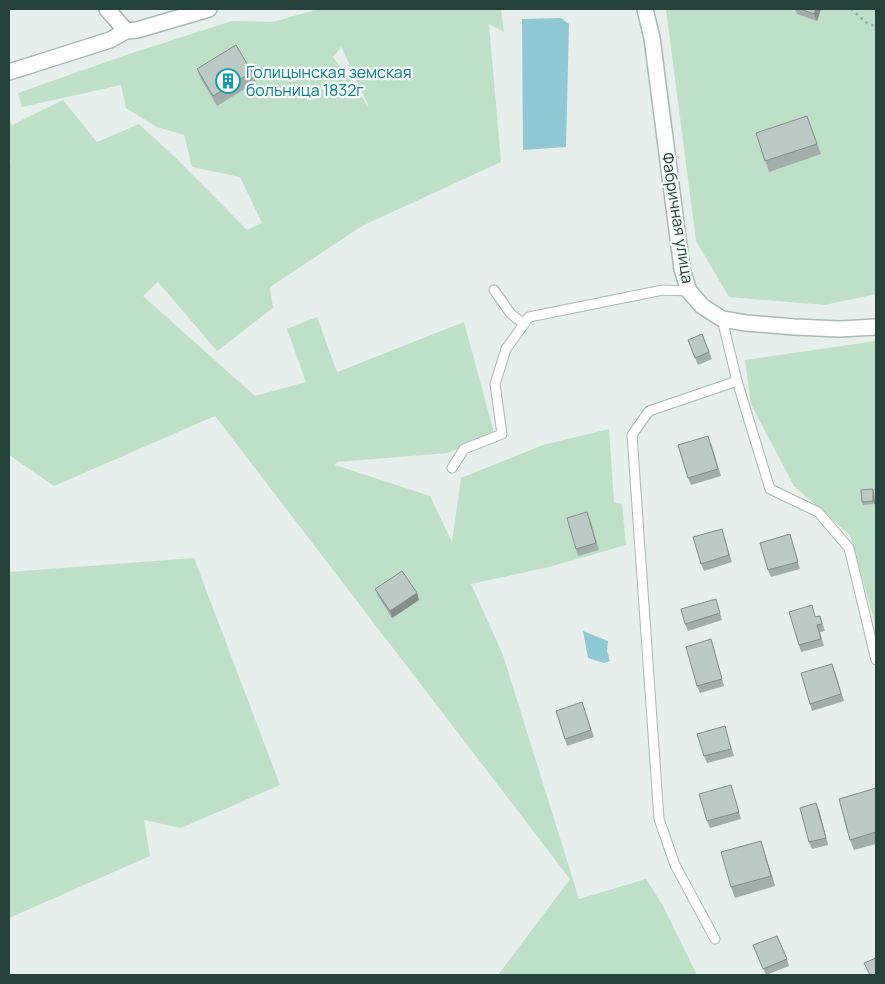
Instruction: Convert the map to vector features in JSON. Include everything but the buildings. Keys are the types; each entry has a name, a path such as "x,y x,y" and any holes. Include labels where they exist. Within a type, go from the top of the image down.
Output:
{"street":[{"path":"106,9 126,31"},
{"path":"9,72 110,40 126,31 137,30 209,9"},
{"name":"Фабричная улица","path":"645,9 652,38 682,269 689,291 702,306 722,319 795,328 839,329 876,327"}],"lane":[{"path":"494,290 503,306 524,324"},
{"path":"452,468 464,449 502,434 495,384 506,349 529,317 663,290 689,291"},
{"path":"722,319 737,382 770,489 818,512 849,548 876,660"},
{"path":"715,939 675,865 659,819 632,435 649,411 737,382"}],"path":[{"path":"851,9 868,24 876,26"},
{"path":"9,166 9,171"}],"green space":[{"path":"318,9 501,9 504,32 489,24 501,162 362,226 270,287 273,308 217,351 158,282 143,296 255,396 306,382 287,329 317,317 337,372 464,322 494,433 448,453 337,462 335,465 430,496 452,542 461,478 543,445 609,429 614,502 622,504 626,545 549,567 471,584 503,655 579,899 646,879 662,904 697,975 498,975 570,879 215,416 54,486 9,455 9,121 12,125 63,100 97,142 139,124 178,160 247,230 262,223 240,177 192,167 184,135 157,127 126,108 121,85 22,107 18,93 126,55 232,21 273,22","holes":["342,48 369,107 333,57"]},
{"path":"666,9 876,9 876,294 825,305 729,297 696,241"},
{"path":"876,341 876,627 850,535 794,486 751,404 745,360"},
{"path":"194,558 280,785 181,828 144,820 150,856 9,918 9,572"}],"water":[{"path":"561,18 569,24 566,147 523,150 522,19"},
{"path":"583,631 608,641 607,651 610,661 604,663 588,658"}],"place":[{"name":"Голицынская земская больница 1832г","path":"228,81"}]}
